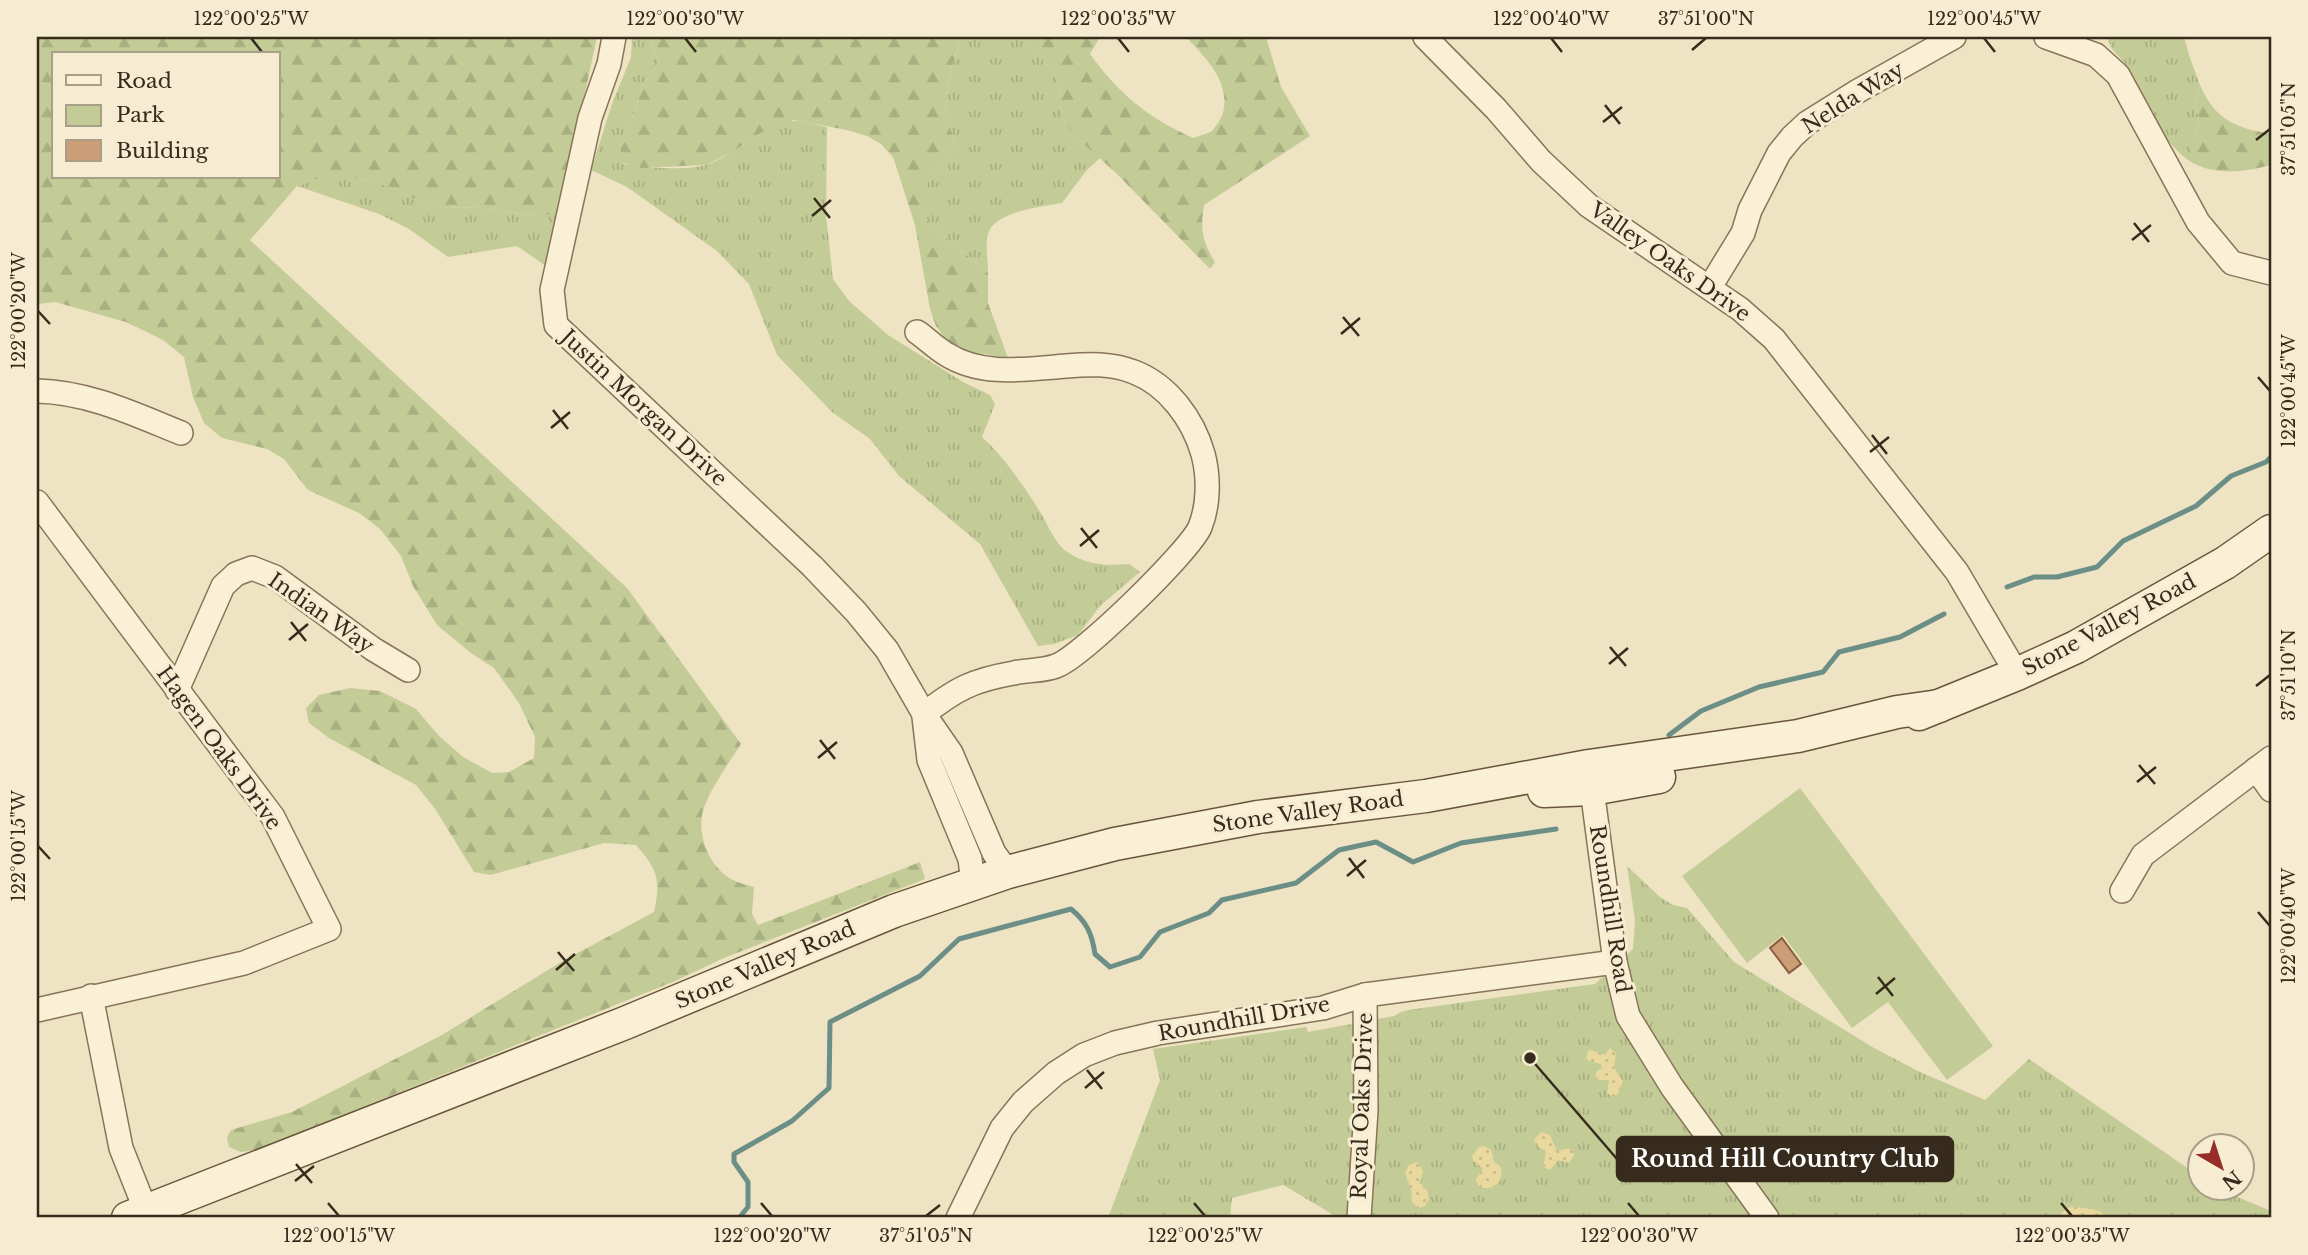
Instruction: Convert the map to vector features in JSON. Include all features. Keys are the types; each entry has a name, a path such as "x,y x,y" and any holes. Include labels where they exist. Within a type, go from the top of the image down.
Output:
{"street":[{"name":"Justin Morgan Drive","path":"614,37 609,64 590,118 552,290 556,325 812,566 887,650 924,714 951,753 994,853 1008,872"},
{"name":"Valley Oaks Drive","path":"1425,37 1496,109 1541,161 1588,206 1710,287 1740,309 1774,340 1957,572 2017,674"},
{"name":"Nelda Way","path":"1710,287 1744,233 1750,210 1779,153 1792,137 1807,123 1858,91 1954,37"},
{"path":"2046,37 2096,55 2118,75 2198,222 2232,263 2271,273"},
{"path":"917,332 948,356 978,367 1010,370 1100,363 1134,372 1157,384 1180,406 1199,440 1207,468 1206,500 1200,528 1168,569 1081,651 1056,666 979,680 951,693 924,714 929,760 970,859 973,883"},
{"path":"37,391 60,392 106,403 181,433"},
{"name":"Hagen Oaks Drive","path":"37,502 273,817 329,929 244,963 37,1010"},
{"name":"Stone Valley Road","path":"137,1215 625,1023 894,911 1008,872 1115,844 1258,817 1590,777 1798,736 1896,712 1939,706 2076,647 2213,570 2271,531"},
{"name":"Indian Way","path":"177,690 223,586 236,574 252,568 275,577 373,649 408,670"},
{"path":"2122,891 2143,855 2264,763 2271,790"},
{"name":"Roundhill Road","path":"1590,777 1615,962 1628,1016 1672,1087 1767,1218"},
{"name":"Roundhill Drive","path":"958,1218 1002,1128 1023,1102 1056,1073 1084,1055 1115,1043 1158,1033 1323,1008 1365,995 1615,962"},
{"name":"Royal Oaks Drive","path":"1359,1218 1366,1110 1365,995"},
{"path":"91,996 137,1215"}],"green space":[{"path":"37,37 597,37 562,200 552,214 533,216 484,208 441,207 413,198 392,187 361,179 320,178 297,186 250,240 627,588 741,744 708,798 701,824 704,843 718,869 733,880 754,887 752,914 758,925 920,862 925,879 724,958 675,981 256,1150 241,1152 229,1147 227,1138 231,1130 292,1112 442,1035 561,962 654,912 656,876 636,845 604,843 491,875 474,872 436,810 416,785 329,738 309,723 306,708 319,695 350,688 380,691 416,709 439,736 463,757 492,773 509,772 534,758 535,737 519,703 494,668 437,625 413,586 401,556 380,529 359,513 308,490 284,459 267,449 222,438 204,423 193,397 184,357 163,340 126,322 55,302 37,304"},
{"path":"632,37 650,37 659,63 642,86 636,109 620,142 623,164 690,168 709,164 785,122 799,121 827,127 826,215 833,279 849,301 888,335 963,382 990,395 995,404 982,437 1020,481 1062,548 1088,562 1129,564 1140,572 1101,605 1078,635 1054,644 1038,646 980,544 899,476 870,439 832,412 777,355 749,284 717,251 627,187 591,170 612,104 631,57"},
{"path":"650,37 962,37 951,68 945,110 955,143 918,195 924,216 988,273 988,303 1008,358 966,351 948,342 936,326 930,309 915,225 893,157 881,144 867,136 794,120 761,133 706,165 641,168 622,163 620,142 636,109 642,86 659,63"},
{"path":"962,37 1023,37 1041,55 1059,84 1061,115 1072,133 1100,158 1086,171 1062,203 1020,211 992,226 987,238 988,273 924,216 917,194 935,174 955,143 945,110 951,68"},
{"path":"1023,37 1100,37 1090,54 1112,81 1135,104 1193,138 1211,132 1222,116 1224,102 1223,91 1215,71 1186,37 1266,37 1281,87 1310,136 1204,205 1203,235 1215,262 1210,269 1117,174 1072,133 1061,115 1059,84 1041,55"},
{"path":"2108,37 2184,37 2200,85 2195,106 2199,118 2198,129 2191,142 2191,162 2170,143 2162,131 2128,68 2110,46"},
{"path":"2200,85 2213,107 2228,120 2247,129 2271,134 2271,165 2220,171 2191,162 2191,142 2198,129 2199,118 2195,106"},
{"path":"320,178 361,179 392,187 413,198 441,207 484,208 533,216 562,200 546,266 517,246 448,257 409,229 379,214 297,186"},
{"path":"1800,788 1993,1046 1947,1080 1888,1002 1852,1028 1783,935 1747,963 1682,876"},
{"path":"1627,866 1660,897 1673,905 1687,908 1734,962 1874,1048 1918,1071 1985,1100 2029,1059 2186,1167 2186,1202 2249,1202 2271,1211 2271,1218 1339,1218 1283,1185 1232,1198 1230,1218 1108,1218 1160,1080 1153,1049 1306,1027 1308,1032 1394,1016 1408,1010 1595,984 1633,949 1635,920"}],"sand":[{"path":"1610,1048 1616,1053 1614,1068 1623,1081 1618,1094 1613,1097 1607,1093 1609,1080 1599,1080 1595,1075 1602,1068 1601,1064 1586,1058 1588,1051 1605,1055"},
{"path":"1541,1132 1550,1135 1557,1151 1569,1149 1572,1152 1574,1155 1569,1163 1558,1160 1550,1170 1543,1167 1546,1152 1536,1145 1534,1140"},
{"path":"1484,1146 1491,1150 1494,1161 1501,1170 1499,1183 1488,1188 1479,1187 1476,1179 1483,1169 1472,1156 1479,1147"},
{"path":"1417,1162 1423,1171 1420,1183 1427,1190 1429,1199 1425,1206 1419,1208 1412,1202 1405,1173 1409,1165"},
{"path":"2070,1207 2095,1210 2106,1218 2064,1218 2061,1213"}],"building":[{"path":"1782,938 1801,964 1789,973 1770,948"}],"waterway":[{"path":"2007,587 2034,577 2057,577 2097,567 2123,541 2196,506 2231,476 2266,462 2271,457"},
{"path":"1669,735 1701,711 1759,687 1823,672 1839,652 1900,637 1944,614"},
{"path":"739,1218 748,1207 748,1182 734,1162 734,1154 792,1121 829,1088 830,1022 920,976 959,939 1071,909 1088,929 1095,954 1110,967 1140,957 1160,932 1209,913 1222,900 1296,883 1339,850 1376,842 1413,862 1461,843 1556,829"}],"place":[{"name":"Round Hill Country Club","path":"1530,1058"}]}
